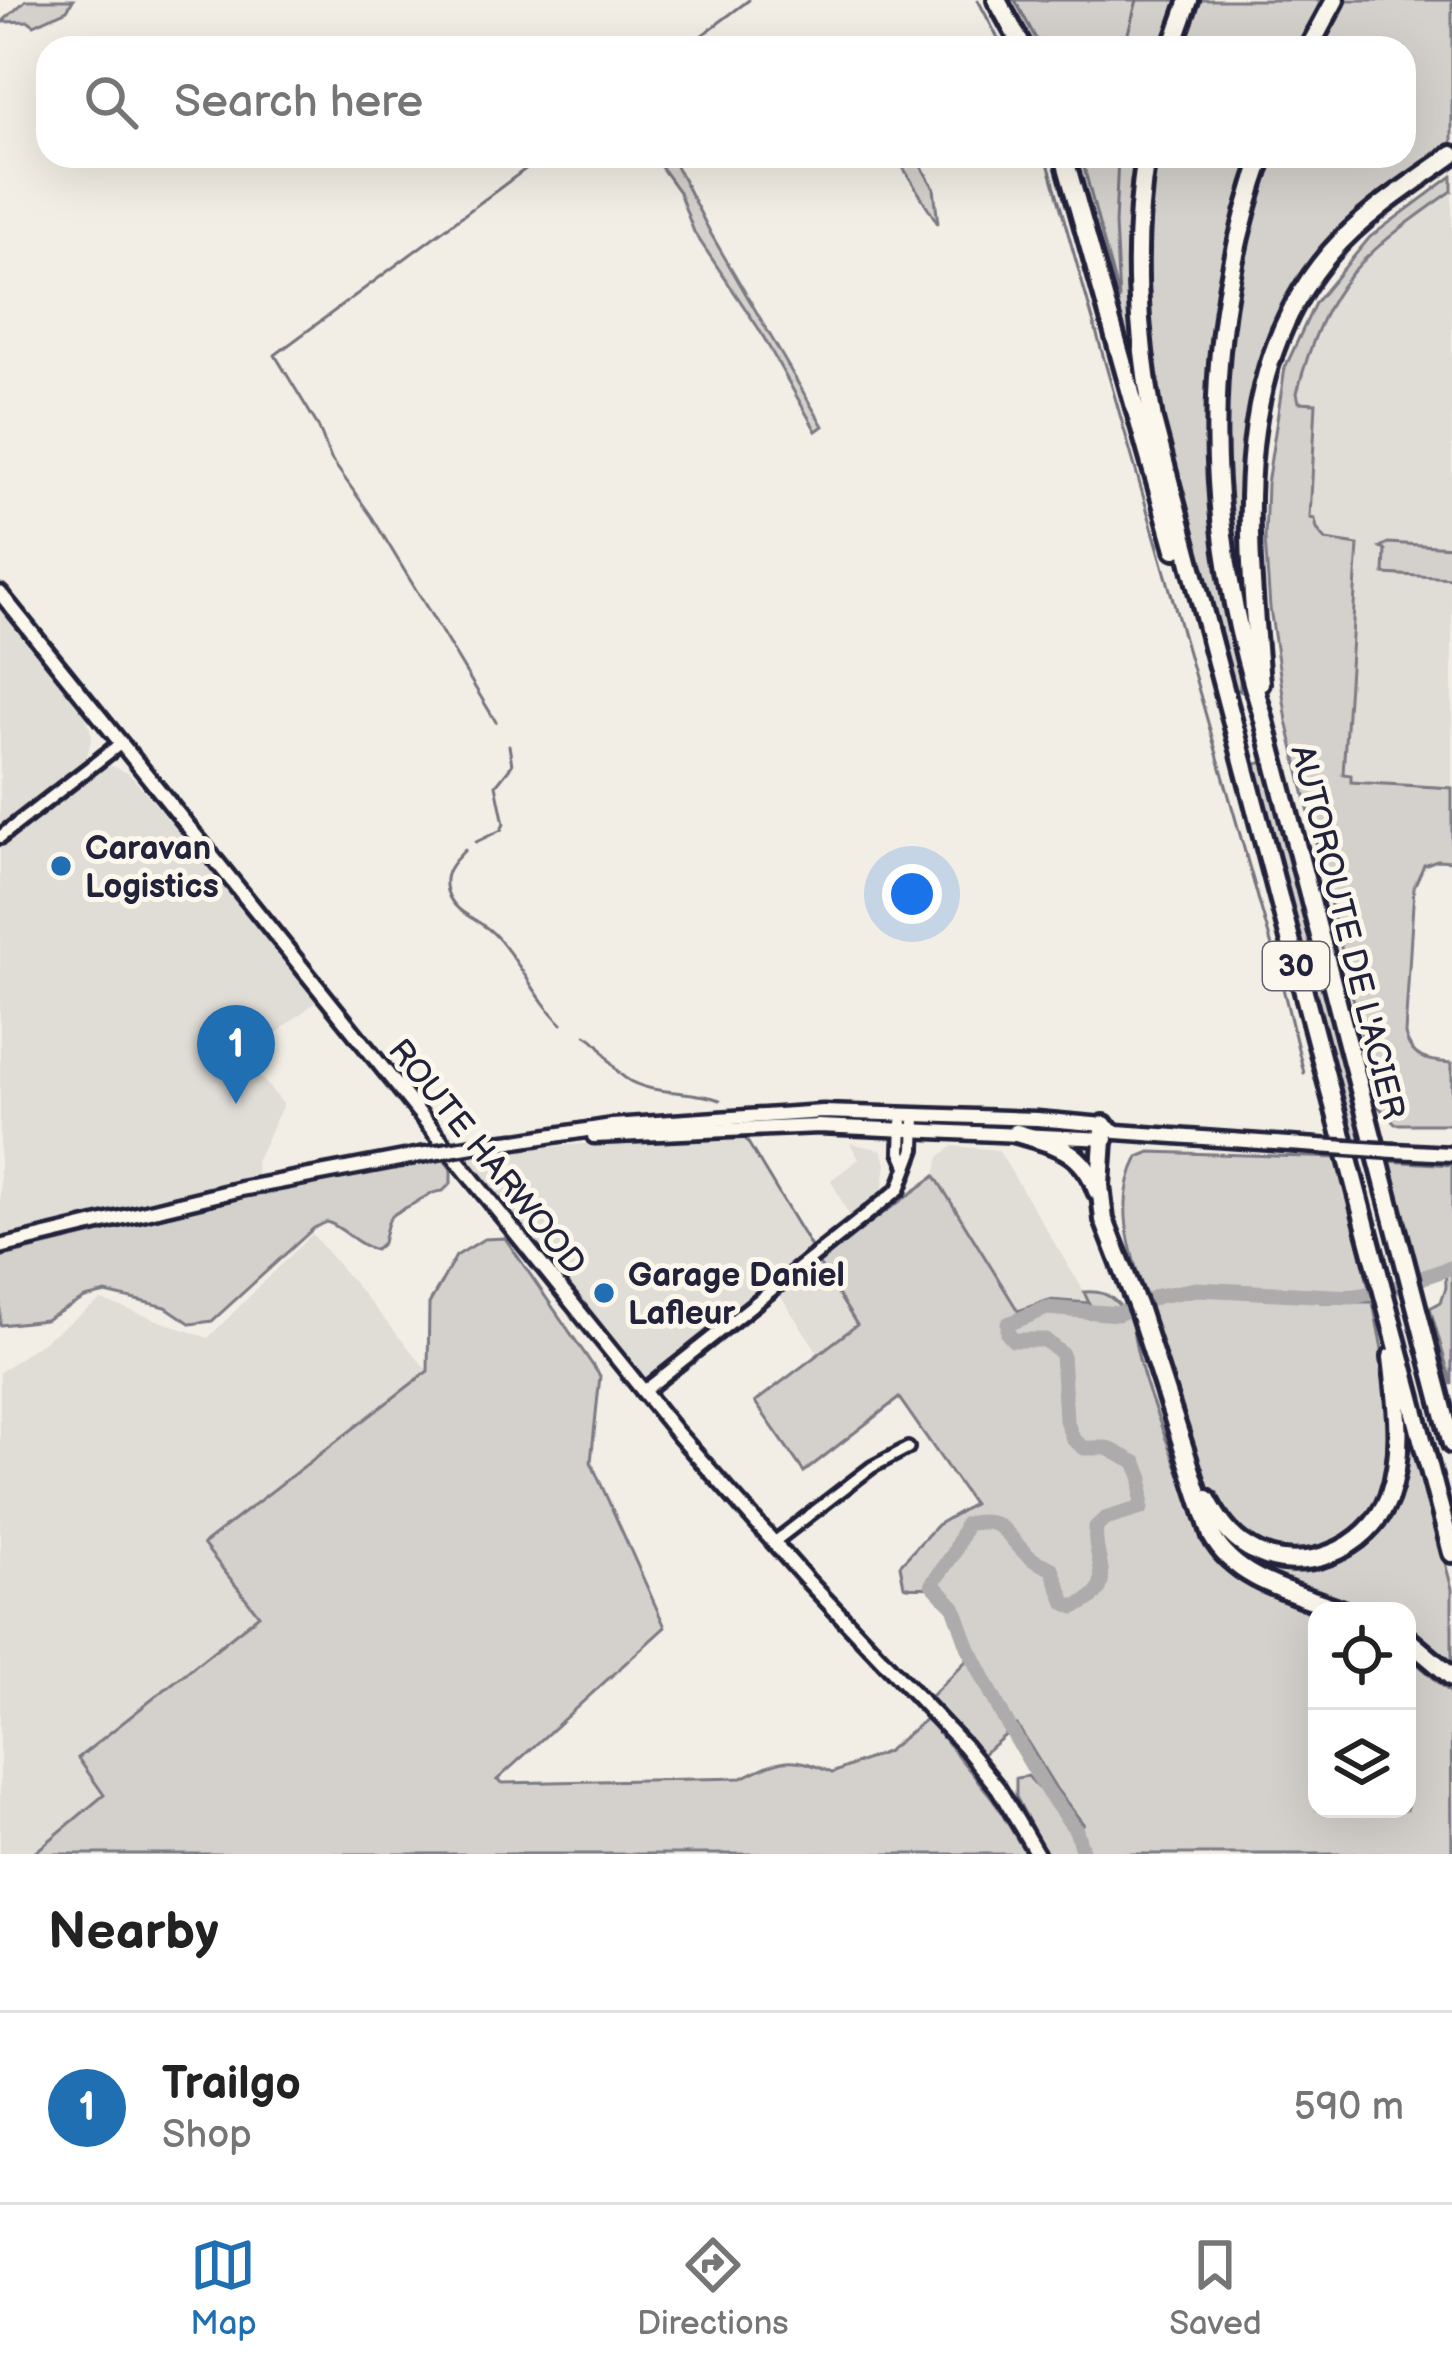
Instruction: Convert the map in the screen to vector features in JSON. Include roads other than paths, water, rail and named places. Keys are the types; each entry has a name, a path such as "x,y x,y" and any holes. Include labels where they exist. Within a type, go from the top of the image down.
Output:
{"highway":[{"path":"998,0 1017,36"},
{"path":"1176,36 1189,0"},
{"path":"1316,36 1335,0"},
{"path":"1262,713 1248,511 1257,420 1275,349 1301,294 1342,240 1452,155"},
{"path":"1067,168 1255,814"},
{"path":"1145,168 1137,250 1145,374 1255,814"},
{"path":"1259,168 1226,298 1214,440 1227,581 1262,713"},
{"name":"AUTOROUTE DE L'ACIER","path":"1262,713 1452,1444"},
{"name":"AUTOROUTE DE L'ACIER","path":"1255,814 1452,1553"},
{"path":"1016,1133 1057,1144 1076,1155 1092,1177 1206,1522 1224,1554 1254,1576 1320,1602"},
{"path":"1102,1208 1108,1134"},
{"path":"1108,1134 1122,1260"},
{"path":"1185,1448 1218,1518 1249,1549 1273,1559 1296,1561 1332,1554 1353,1543 1384,1508 1396,1468 1398,1412 1386,1301"},
{"path":"1441,1402 1452,1427"},
{"path":"1416,1647 1452,1677"}],"main road":[{"name":"ROUTE HARWOOD","path":"0,593 643,1392 773,1543 977,1762 1037,1854"},
{"path":"909,1121 1016,1133 1108,1134"},
{"path":"0,1247 241,1189 479,1145 742,1127 909,1121 1452,1154"}],"street":[{"path":"0,836 120,744"},
{"path":"643,1392 891,1196 904,1180 907,1166 901,1152 909,1121"},
{"path":"773,1543 888,1456 908,1448"}],"waterway":[{"path":"701,36 749,0"},
{"path":"978,0 997,36"},
{"path":"1015,0 1034,36"},
{"path":"1127,36 1137,0"},
{"path":"496,722 372,517 331,459 318,426 275,355 527,168"},
{"path":"1049,168 1304,1073"},
{"path":"1084,168 1119,300 1117,168"},
{"path":"476,842 504,824 496,785 512,765 509,745"},
{"path":"465,850 447,873 450,899 503,944 562,1024"},
{"path":"586,1035 635,1084 720,1100"},
{"path":"744,1136 811,1247"},
{"path":"1083,1854 1076,1830 1004,1718 954,1607 932,1584 954,1553 966,1524 991,1523 1034,1560 1052,1569 1065,1603 1074,1607 1089,1600 1101,1582 1096,1527 1105,1519 1141,1508 1142,1479 1136,1463 1107,1448 1084,1448 1073,1439 1066,1420 1062,1354 1045,1340 1013,1340 1008,1324 1047,1308 1118,1314 1158,1296 1197,1289 1353,1297 1452,1267"}],"place":[{"name":"Caravan Logistics","path":"61,866"},
{"name":"Trailgo","path":"236,1104"},
{"name":"Garage Daniel Lafleur","path":"604,1293"}]}
